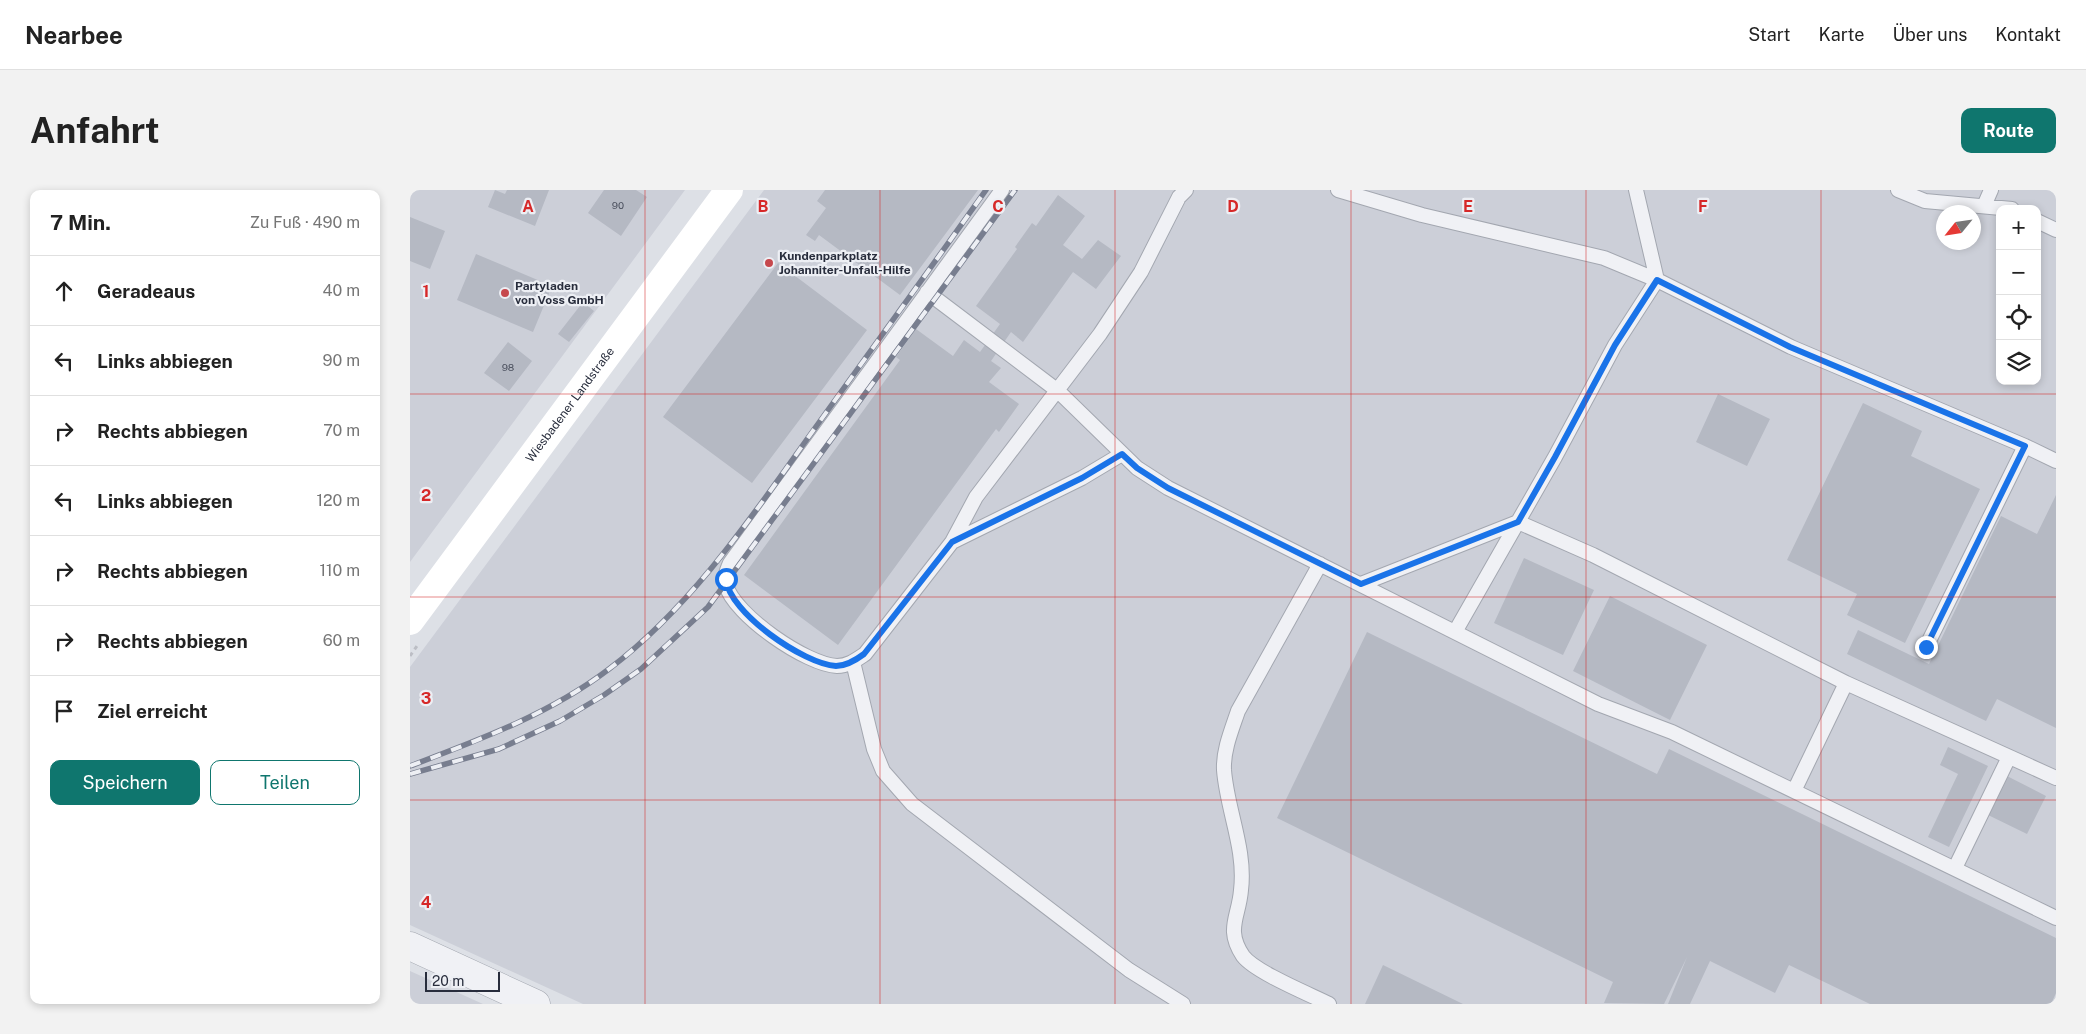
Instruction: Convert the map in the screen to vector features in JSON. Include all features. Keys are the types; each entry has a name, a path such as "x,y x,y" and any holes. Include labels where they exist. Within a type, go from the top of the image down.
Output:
{"main road":[{"name":"Wiesbadener Landstraße","path":"410,621 730,190"}],"street":[{"path":"410,946 536,1004"}],"lane":[{"path":"1002,190 730,563 726,572 726,586 740,609 801,655 822,664 838,666 853,662 864,654 952,542 976,497 1100,334 1141,272 1178,192"},
{"path":"1338,190 1422,215 1604,258 1657,280 1790,347 2025,446 2056,461"},
{"path":"1455,632 1555,457 1615,345 1657,280 1636,190"},
{"path":"1898,190 1924,201 1996,207"},
{"path":"1984,206 1991,190"},
{"path":"2041,223 2056,230"},
{"path":"927,292 1058,391 1137,468 1168,488 1598,704 1672,732 2056,918"},
{"path":"1926,647 2025,446"},
{"path":"952,542 1082,478 1122,454"},
{"path":"1361,584 1518,522 1593,555 1846,683 2056,778"},
{"path":"1320,564 1238,710 1229,736 1224,769 1240,856 1241,890 1234,920 1235,940 1244,958 1261,970 1329,1004"},
{"path":"853,662 877,756 883,771 912,804 1129,970 1182,1004"},
{"path":"1794,791 1846,683"},
{"path":"1954,868 2009,757"}],"shaded area":[{"path":"410,190 685,190 410,562"},
{"path":"764,190 2056,190 2056,1004 583,1004 410,925 410,667"},
{"path":"410,971 483,1004 410,1004"}],"building":[{"path":"495,190 505,194 507,190 549,190 535,226 488,207"},
{"path":"604,190 636,190 647,197 621,236 588,213"},
{"path":"825,190 978,190 900,295 819,235 815,241 806,235 826,208 817,201"},
{"path":"1058,195 1085,216 1063,245 1082,259 1098,240 1121,256 1096,289 1073,272 1023,342 1011,332 991,361 1001,368 989,382 1019,404 999,432 996,429 838,645 744,575 900,360 896,357 916,329 953,356 964,340 980,352 1000,324 976,306 1017,249 1015,247 1032,223 1036,226"},
{"path":"410,217 445,231 430,269 410,261"},
{"name":"Partyladen von Voss GmbH","path":"476,254 552,286 533,332 457,300"},
{"path":"778,263 867,330 752,483 663,417"},
{"path":"583,302 594,311 569,342 558,334"},
{"path":"508,342 532,361 509,391 484,373"},
{"path":"1718,394 1770,419 1747,466 1696,442"},
{"path":"1863,403 1922,431 1911,456 1980,489 1905,643 1847,615 1857,594 1787,560"},
{"path":"2056,495 2056,728 1997,699 1986,721 1847,654 1858,630 1929,664 2001,516 2037,534"},
{"path":"1524,558 1594,590 1563,655 1494,623"},
{"path":"1610,596 1707,645 1670,720 1573,671"},
{"path":"1367,632 1657,774 1669,749 2056,938 2056,993 2051,1004 1870,1004 1789,965 1775,993 1710,961 1690,1004 1668,1004 1687,957 1664,1004 1604,1003 1613,982 1277,818"},
{"path":"1948,747 1988,766 1949,847 1928,837 1958,774 1940,765"},
{"path":"2005,775 2046,796 2027,834 1986,814"},
{"path":"1383,965 1463,1004 1365,1004"}],"railway":[{"path":"410,766 488,736 563,699 609,669 639,645 667,618 693,590 742,529 986,190"},
{"path":"410,774 499,749 560,721 604,695 641,669 708,607 1015,190"}],"place":[{"name":"Kundenparkplatz Johanniter-Unfall-Hilfe","path":"769,263"},
{"name":"Partyladen von Voss GmbH","path":"505,293"}],"route":[{"path":"726,579 726,586 731,597 740,609 801,655 822,664 838,666 853,662 864,654 952,542 1082,478 1122,454 1137,468 1168,488 1361,584 1518,522 1615,345 1657,280 1790,347 2025,446 1926,647"}]}
